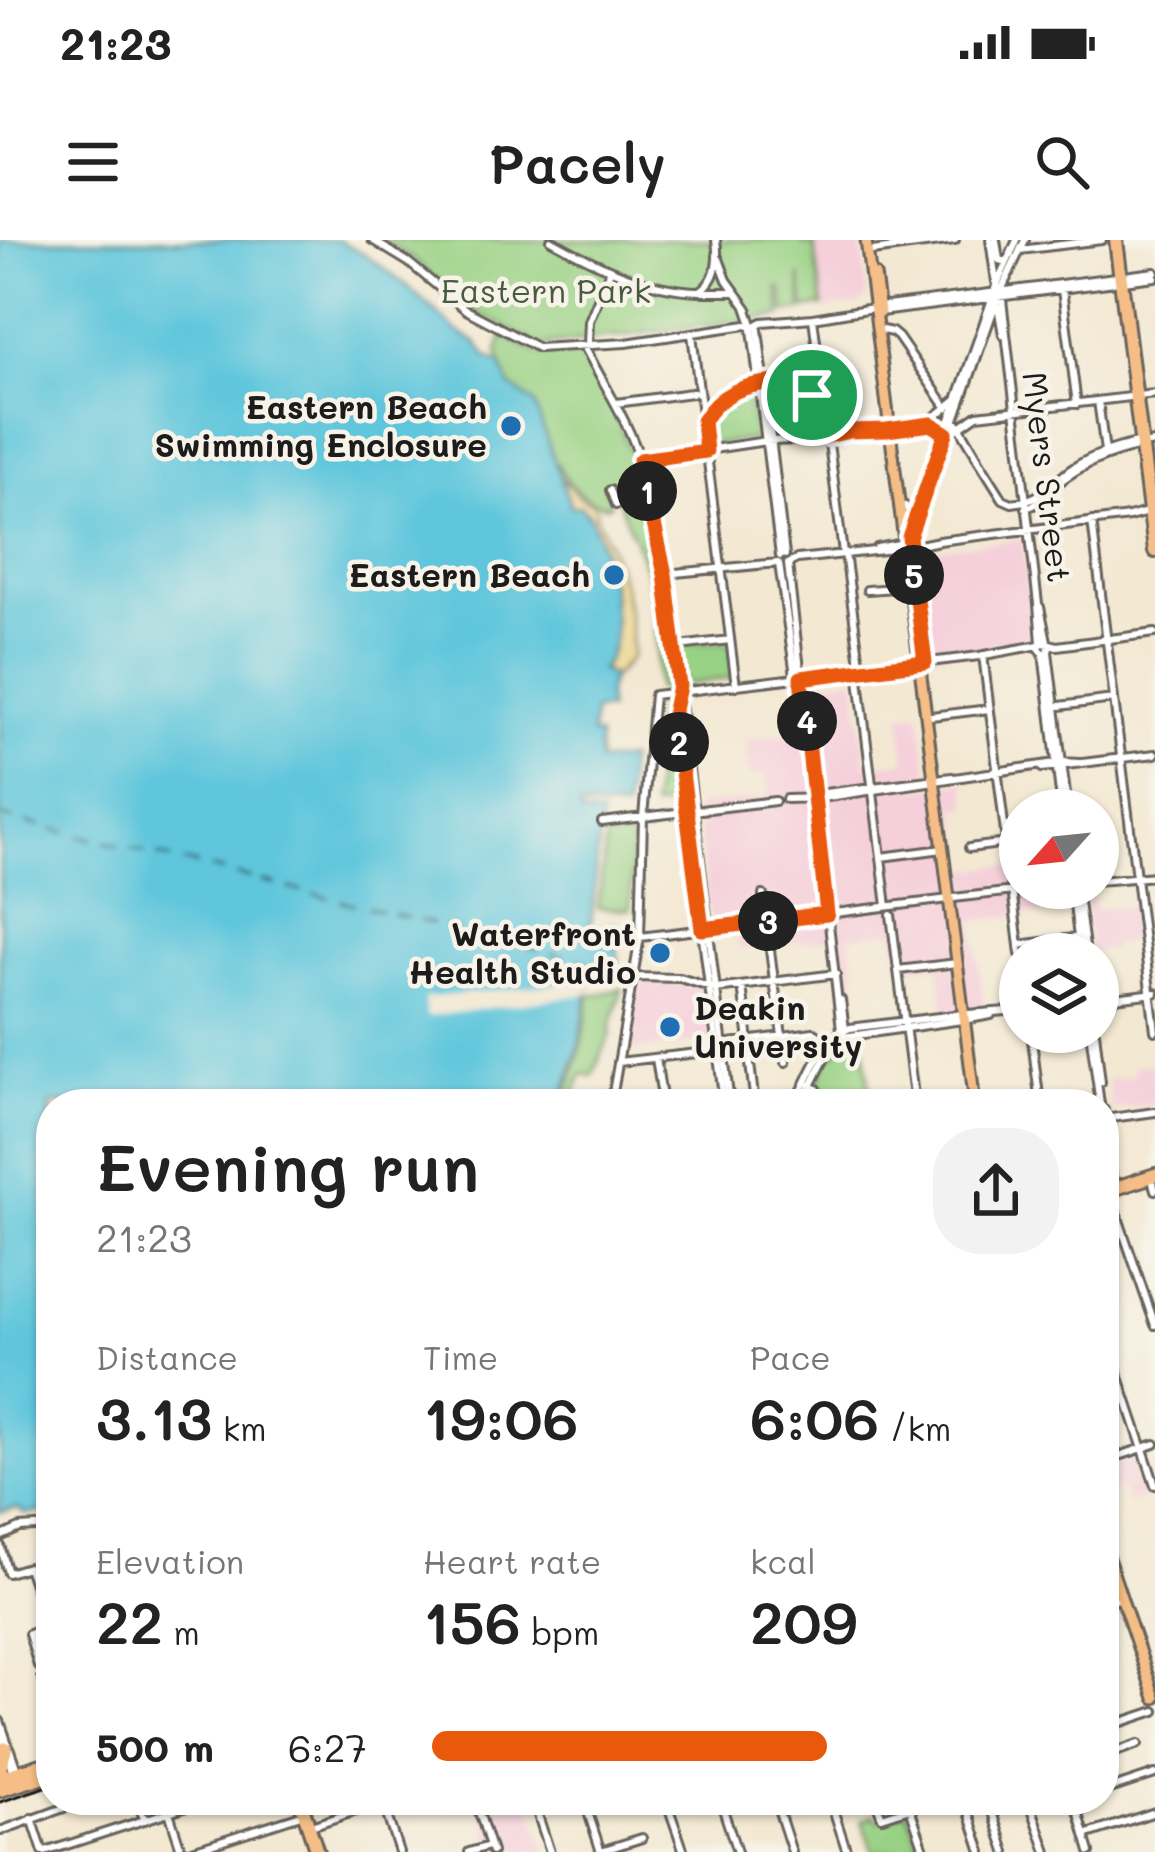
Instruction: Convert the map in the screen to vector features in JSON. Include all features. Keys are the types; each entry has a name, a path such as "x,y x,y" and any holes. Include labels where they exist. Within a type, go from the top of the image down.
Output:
{"highway":[{"path":"1119,240 1144,396 1155,551"},
{"path":"1119,1192 1154,1183"},
{"path":"0,1790 10,1776 6,1748"},
{"path":"308,1815 320,1852"}],"main road":[{"path":"869,246 966,1017"},
{"path":"876,308 975,1089"},
{"path":"1119,1592 1155,1697"}],"street":[{"path":"372,240 408,262 466,310 538,348 608,345 1155,275"},
{"path":"551,240 609,271 666,287 736,292"},
{"path":"716,240 722,271 755,327 836,978 834,1038 810,1087"},
{"path":"869,246 956,240"},
{"name":"Myers Street","path":"993,240 1007,356"},
{"path":"908,543 997,294 1021,240"},
{"path":"953,420 1007,262 1021,240"},
{"path":"1020,250 1102,240"},
{"path":"700,292 713,276 718,255"},
{"path":"995,257 1007,262"},
{"path":"609,271 587,321 587,347 640,460 665,575 678,693 674,710 725,1089"},
{"path":"1016,292 1062,290 1124,278"},
{"path":"1062,290 1077,404"},
{"name":"Myers Street","path":"997,294 1063,789"},
{"path":"813,318 912,1089"},
{"path":"986,329 996,327 1003,338"},
{"path":"882,331 898,337 1007,499 1037,505 1090,461 1105,453 1147,446"},
{"path":"692,334 736,686"},
{"path":"703,421 729,394 761,384 794,386 823,401"},
{"path":"616,403 699,392"},
{"path":"914,425 1144,396"},
{"path":"1098,401 1105,453"},
{"path":"959,403 981,415"},
{"path":"640,460 850,431 892,430 933,418 953,420"},
{"path":"931,424 947,436"},
{"path":"908,543 947,436"},
{"path":"610,490 616,506"},
{"path":"904,506 911,514 919,512"},
{"path":"665,575 1153,511"},
{"path":"1092,521 1155,1031"},
{"path":"867,590 910,590"},
{"path":"612,1089 640,937 643,817 654,695 1155,633"},
{"path":"687,645 731,641"},
{"path":"983,655 1000,789"},
{"path":"1052,707 1113,699"},
{"path":"931,716 989,709"},
{"path":"786,800 1154,753"},
{"path":"602,822 776,801"},
{"path":"969,848 999,844"},
{"path":"881,857 943,849"},
{"path":"1119,879 1155,874"},
{"path":"640,937 889,911 999,893"},
{"path":"763,895 786,1062"},
{"path":"898,970 957,963"},
{"path":"634,977 668,977 713,988 836,978"},
{"path":"742,986 753,1089"},
{"path":"1119,997 1153,993"},
{"path":"618,1062 813,1032 834,1038 875,1028 999,1012"},
{"path":"1034,1053 1038,1089"},
{"path":"1096,1053 1100,1089"},
{"path":"656,1058 661,1089"},
{"path":"1119,1112 1155,1112"},
{"path":"1119,1223 1155,1325"},
{"path":"1119,1377 1155,1485"},
{"path":"1119,1456 1155,1444"},
{"path":"36,1527 24,1527 0,1541 8,1573 28,1567 36,1591"},
{"path":"36,1631 29,1634 36,1659"},
{"path":"1119,1723 1155,1711"},
{"path":"0,1724 6,1748"},
{"path":"0,1724 10,1776"},
{"path":"1119,1751 1138,1744"},
{"path":"1119,1786 1155,1774"},
{"path":"1085,1834 1155,1812"},
{"path":"0,1831 41,1815"},
{"path":"143,1815 145,1820"},
{"path":"32,1818 44,1852 160,1815"},
{"path":"170,1815 184,1852 291,1815"},
{"path":"387,1815 400,1852"},
{"path":"470,1852 491,1849 480,1815"},
{"path":"538,1815 550,1852"},
{"path":"589,1815 601,1852 642,1838"},
{"path":"671,1815 684,1852"},
{"path":"725,1815 737,1852"},
{"path":"780,1815 792,1852"},
{"path":"835,1815 847,1852"},
{"path":"913,1815 925,1852"},
{"path":"970,1815 982,1852"},
{"path":"993,1815 1006,1852"},
{"path":"1034,1815 1047,1852"},
{"path":"1080,1815 1090,1852"}],"shaded area":[{"path":"803,240 860,240 867,292 861,304 824,309 814,244 804,245"},
{"path":"1022,539 1035,640 929,655 918,551"},
{"path":"855,678 866,766 906,761 901,715 920,712 928,773 909,776 912,790 965,782 968,806 956,807 965,870 999,867 999,909 1072,909 973,921 984,1007 945,1013 939,965 900,969 894,931 850,936 857,992 842,993 832,938 739,949 736,932 712,935 696,806 768,797 766,774 750,776 746,740 812,731 807,684"},
{"path":"1137,905 1141,940 1119,943 1119,933 1089,933 1085,909"},
{"path":"642,980 704,989 711,1041 626,1051"},
{"path":"1154,1063 1155,1104 1119,1109 1119,1089 1108,1089 1107,1079 1134,1076 1134,1066"},
{"path":"1140,1455 1155,1493 1128,1503 1119,1489 1119,1463"},
{"path":"482,1815 534,1815 546,1852 495,1852"}],"green space":[{"name":"Eastern Park","path":"380,240 803,240 804,245 814,244 823,306 805,309 800,275 802,310 785,312 782,288 778,288 782,316 541,346 474,311 409,256"},
{"path":"503,336 537,353 583,354 605,394 635,464 650,518 675,686 657,688 650,589 615,487 605,487 608,506 577,491 557,463 526,472 498,352"},
{"path":"769,386 793,391 819,407 822,436 772,438"},
{"path":"753,389 763,438 709,445 706,421 726,401"},
{"path":"730,643 733,678 686,681 677,644"},
{"path":"673,701 684,804 652,808 659,703"},
{"path":"633,836 630,909 598,908 606,839"},
{"path":"622,989 612,1031 592,1076 581,1076 576,1089 569,1089 582,1045 590,996"},
{"path":"863,1038 869,1089 821,1089 818,1084 829,1055 846,1041"},
{"path":"875,1815 878,1821 908,1815 922,1852 873,1852 862,1820"}],"sand":[{"name":"Eastern Beach","path":"561,478 594,504 622,584 632,656 614,677 601,670 609,655 614,615 602,548 588,512 572,509"}],"water":[{"path":"0,240 338,240 407,286 500,363 511,387 534,403 571,507 580,506 596,531 612,592 614,630 611,651 601,670 612,677 608,710 594,711 591,735 598,736 599,762 628,760 625,810 580,808 581,814 601,816 591,926 586,928 598,931 614,924 619,963 592,967 579,1046 566,1089 36,1089 36,1513 25,1514 18,1508 0,1512"}],"pier":[{"path":"591,980 588,994 427,1017 424,998"}],"ferry route":[{"path":"0,816 587,962"}],"railway":[{"path":"0,1802 36,1790"}],"place":[{"name":"Eastern Beach Swimming Enclosure","path":"511,426"},
{"name":"Eastern Beach","path":"614,575"},
{"name":"Waterfront Health Studio","path":"660,953"},
{"name":"Deakin University","path":"670,1027"}],"route":[{"path":"774,382 812,395 823,401 827,436 931,424 946,433 909,537 925,662 801,678 827,914 702,929 674,710 679,686 665,574 640,460 706,451 704,419 739,388 774,382"}]}
